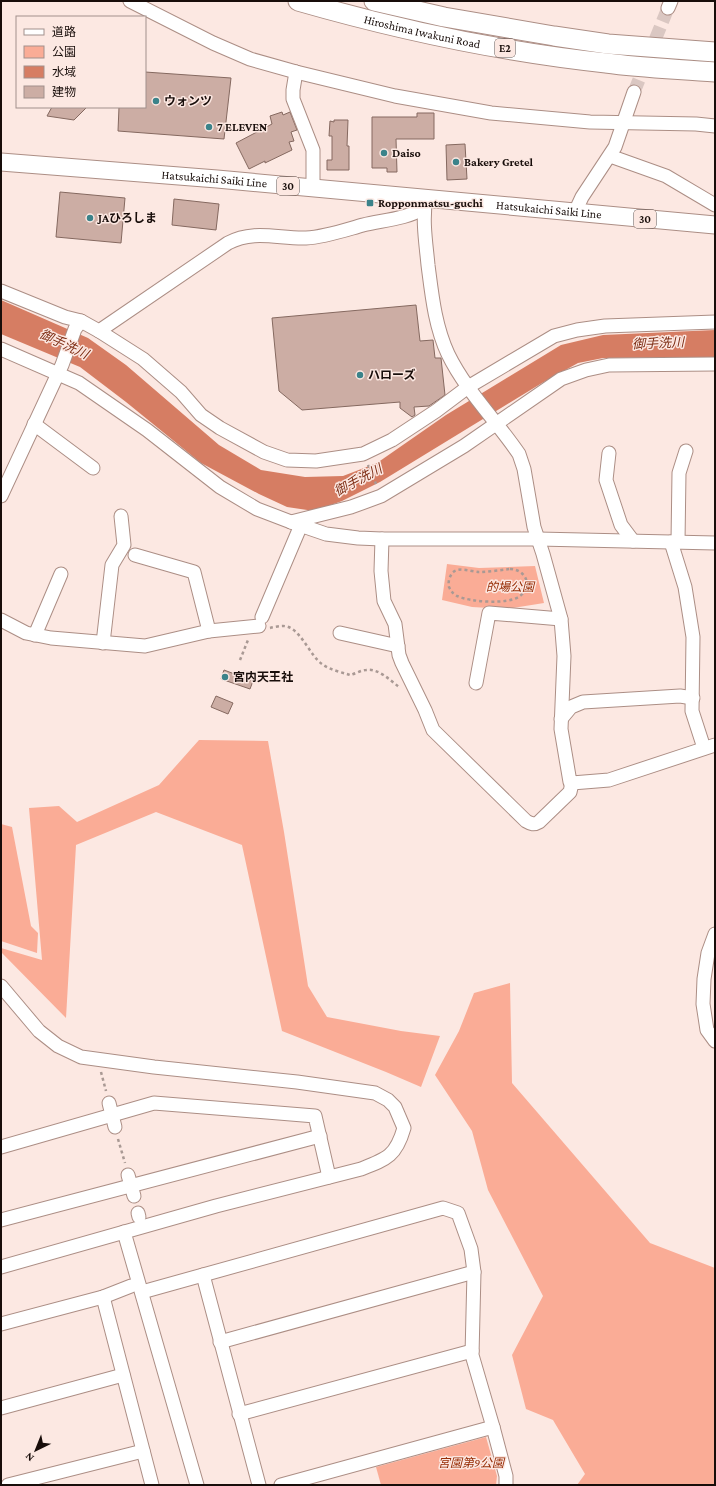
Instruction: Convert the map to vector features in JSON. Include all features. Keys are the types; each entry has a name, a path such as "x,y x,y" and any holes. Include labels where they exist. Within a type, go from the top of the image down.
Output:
{"highway":[{"name":"Hiroshima Iwakuni Road","path":"298,1 386,24 441,36 551,56 607,64 715,72"},
{"name":"Hiroshima Iwakuni Road","path":"374,1 444,17 554,36 608,44 715,52"}],"main road":[{"name":"Hatsukaichi Saiki Line","path":"1,162 175,175 313,188 425,203 575,212 715,225"}],"street":[{"path":"130,1 213,43 250,58 296,72 395,96 491,113 590,122 696,124 715,126"},
{"path":"296,72 293,99 313,150 313,188"},
{"path":"575,212 582,197 610,156 634,92"},
{"path":"610,156 666,176 715,205"},
{"path":"99,331 237,238 256,235 313,237 409,216 425,203"},
{"path":"382,539 381,571 384,601 395,624 402,663 433,730 526,822 535,824 539,822 570,792 572,783 570,782 561,729 564,656 561,619 557,600 534,527 522,461 516,450 457,371 441,336 436,317 424,226 425,203"},
{"path":"1,291 65,317 78,325 99,331 143,359 181,392 201,414 220,428 264,452 287,460 316,461 363,454 392,440 554,336 577,330 606,326 715,322"},
{"path":"1,496 60,369 78,325"},
{"path":"1,349 60,369 147,430 220,487 257,509 326,534 382,539 538,539 715,543"},
{"path":"296,524 381,496 464,446 561,379 586,370 610,365 715,364"},
{"path":"34,424 93,468"},
{"path":"572,783 609,780 710,747 692,711 693,637 685,587 674,542 679,473 686,451"},
{"path":"609,453 606,480 621,525 633,541"},
{"path":"103,643 112,565 124,545 121,516"},
{"path":"1,620 26,633 51,638 145,646 261,621 296,524"},
{"path":"135,555 194,572 209,631"},
{"path":"35,635 60,574"},
{"path":"476,683 489,613 561,619"},
{"path":"340,633 398,646"},
{"path":"561,719 571,706 583,702 680,696 693,698"},
{"path":"715,934 708,953 704,979 703,1004 707,1030 715,1041"},
{"path":"1,986 39,1031 58,1046 99,1066 311,1084 375,1093 388,1100 395,1107 404,1128 394,1152 383,1161 361,1170 216,1206 1,1267"},
{"path":"1,1147 154,1103 315,1116 329,1177"},
{"path":"1,1220 320,1136"},
{"path":"1,1324 103,1297 203,1275 443,1208 458,1213 471,1249 474,1272 472,1355 506,1476 506,1485"},
{"path":"124,1232 136,1289 196,1485"},
{"path":"220,1342 474,1272"},
{"path":"203,1275 259,1485"},
{"path":"103,1297 152,1485"},
{"path":"239,1414 472,1351"},
{"path":"1,1408 123,1376"},
{"path":"280,1485 493,1427"},
{"path":"8,1485 143,1451"}],"path":[{"path":"363,454 381,496"},
{"path":"510,569 515,569 521,572 526,579 527,584 526,589 521,596 506,601 473,601 457,596 451,591 449,585 452,572 458,570 478,572 510,569"},
{"path":"261,621 268,628 284,626 292,628 321,664 329,668 350,675 365,670 371,670 379,672 402,689 413,687"},
{"path":"240,660 247,643"},
{"path":"99,1066 131,1186"}],"green space":[{"name":"的場公園","path":"447,564 479,568 535,566 544,603 507,609 472,607 442,600"},
{"path":"199,740 268,741 308,986 327,1017 401,1031 440,1036 421,1087 282,1031 242,845 156,812 76,845 66,1018 1,952 1,948 42,960 29,808 59,806 77,822 159,785"},
{"path":"1,824 12,827 31,926 38,933 37,953 1,941"},
{"path":"510,983 512,1083 650,1243 715,1268 715,1485 577,1485 585,1474 553,1420 526,1409 512,1355 543,1296 488,1190 472,1131 435,1075 459,1031 474,993"},
{"name":"宮園第9公園","path":"486,1437 497,1476 496,1485 381,1485 376,1467"}],"water":[{"name":"御手洗川","path":"1,300 88,338 126,365 219,445 261,470 305,477 343,476 377,463 446,415 561,345 603,335 715,330 715,357 603,358 578,363 542,383 380,482 342,501 314,511 287,507 201,463 80,367 1,334"}],"building":[{"path":"146,72 231,78 224,139 118,131 119,108 146,108"},
{"path":"51,108 86,108 74,120 47,116"},
{"path":"282,112 283,115 290,112 297,130 291,132 294,141 289,142 292,150 249,169 236,143 272,124 270,116"},
{"name":"Daiso","path":"417,113 434,113 434,139 396,139 397,172 387,172 387,168 372,168 372,117 417,117"},
{"path":"334,120 348,120 347,146 349,146 349,170 327,170 327,160 332,160 332,136 329,136 330,121 334,122"},
{"name":"Bakery Gretel","path":"465,144 467,179 447,180 446,145"},
{"name":"JAひろしま","path":"60,192 125,198 121,243 56,237"},
{"path":"174,199 219,204 216,230 172,225"},
{"name":"ハローズ","path":"416,305 420,341 433,340 435,358 441,358 445,395 429,406 414,407 415,415 412,417 400,408 400,402 302,410 279,391 272,318"},
{"path":"224,670 253,681 250,689 221,679"},
{"path":"216,696 233,703 228,714 211,707"}],"tunnel":[{"path":"634,92 668,8"}],"place":[{"name":"ウォンツ","path":"156,101"},
{"name":"7 ELEVEN","path":"209,127"},
{"name":"Daiso","path":"384,153"},
{"name":"Bakery Gretel","path":"456,162"},
{"name":"Ropponmatsu-guchi","path":"370,203"},
{"name":"JAひろしま","path":"90,218"},
{"name":"ハローズ","path":"360,375"},
{"name":"宮内天王社","path":"225,677"}]}
